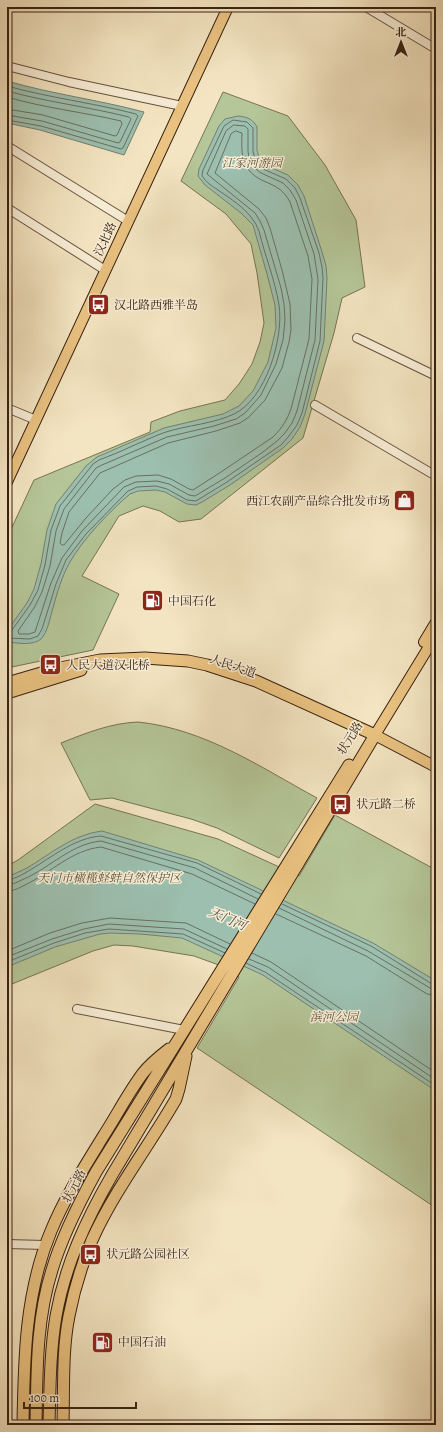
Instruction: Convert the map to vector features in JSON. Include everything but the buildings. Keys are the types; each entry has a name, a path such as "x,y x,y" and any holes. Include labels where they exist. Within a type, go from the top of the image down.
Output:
{"highway":[{"name":"人民大道","path":"7,683 76,664 122,658 188,661 207,665 256,681 370,736"},
{"name":"人民大道","path":"7,693 73,672 99,666 146,662 190,666 237,679 370,736"},
{"name":"状元路","path":"36,1425 40,1328 46,1290 68,1227 96,1172 184,1030 217,989 370,736"},
{"path":"50,1425 53,1340 57,1310 68,1267 86,1223 105,1187 188,1048 217,989"},
{"path":"23,1425 25,1356 30,1304 45,1245 72,1189 137,1082 150,1065 177,1042"},
{"path":"63,1425 67,1336 78,1281 100,1224 176,1099 180,1089 188,1048"},
{"path":"30,1304 40,1328"},
{"path":"57,1310 70,1315"},
{"path":"51,1382 65,1372"}],"main road":[{"name":"汉北路","path":"7,482 228,7"},
{"name":"状元路","path":"370,736 436,622"},
{"name":"状元路","path":"370,736 436,635"},
{"path":"7,677 55,669"},
{"name":"人民大道","path":"370,736 436,767"},
{"name":"人民大道","path":"370,736 436,774"}],"street":[{"path":"366,7 436,49"},
{"path":"7,66 69,82 182,106"},
{"path":"7,146 128,221"},
{"path":"7,208 105,270"},
{"path":"357,338 436,376"},
{"path":"315,405 436,476"},
{"path":"7,408 36,420"},
{"path":"77,1008 184,1030"},
{"path":"7,1244 45,1245"}],"green space":[{"name":"江家河游园","path":"223,92 288,116 325,165 356,220 365,287 342,298 334,333 303,438 201,519 179,522 160,511 143,506 119,516 82,576 119,594 93,650 7,668 7,538 34,480 150,432 151,422 180,411 225,400 239,384 252,364 260,342 264,323 257,273 251,244 226,214 181,181"},
{"path":"138,722 186,732 209,741 253,762 317,798 279,858 217,828 191,819 112,798 90,800 61,743 108,726"},
{"name":"天门市橄榄蛏蚌自然保护区","path":"95,804 218,839 299,876 335,815 436,870 436,1208 197,1048 239,977 216,964 194,956 133,946 114,945 93,951 7,986 7,866 18,860"}],"water":[{"path":"7,81 41,90 144,112 124,155 40,130 7,123"},
{"path":"238,116 249,119 254,122 257,127 257,150 260,162 288,175 298,185 304,196 326,266 327,278 324,341 305,414 300,427 292,439 283,448 230,485 196,505 187,504 165,492 156,490 138,491 130,494 97,526 75,553 60,585 47,628 41,639 34,643 8,642 7,631 27,603 34,589 41,564 47,530 56,504 86,466 97,457 164,428 223,414 239,406 253,391 268,362 276,328 275,305 253,225 241,213 205,185 198,176 199,169 219,126 225,119"},
{"name":"天门市橄榄蛏蚌自然保护区","path":"102,831 198,860 373,943 436,981 436,1091 263,975 182,938 140,934 100,934 55,947 7,967 7,877 27,868 81,836"}],"place":[{"name":"汉北路西雅半岛","path":"98,305"},
{"name":"西江农副产品综合批发市场","path":"405,501"},
{"name":"中国石化","path":"153,601"},
{"name":"人民大道汉北桥","path":"51,665"},
{"name":"状元路二桥","path":"340,804"},
{"name":"状元路公园社区","path":"90,1254"},
{"name":"中国石油","path":"102,1342"}],"water label":[{"name":"天门河","path":"228,918"}],"park label":[{"name":"滨河公园","path":"334,1017"}]}
